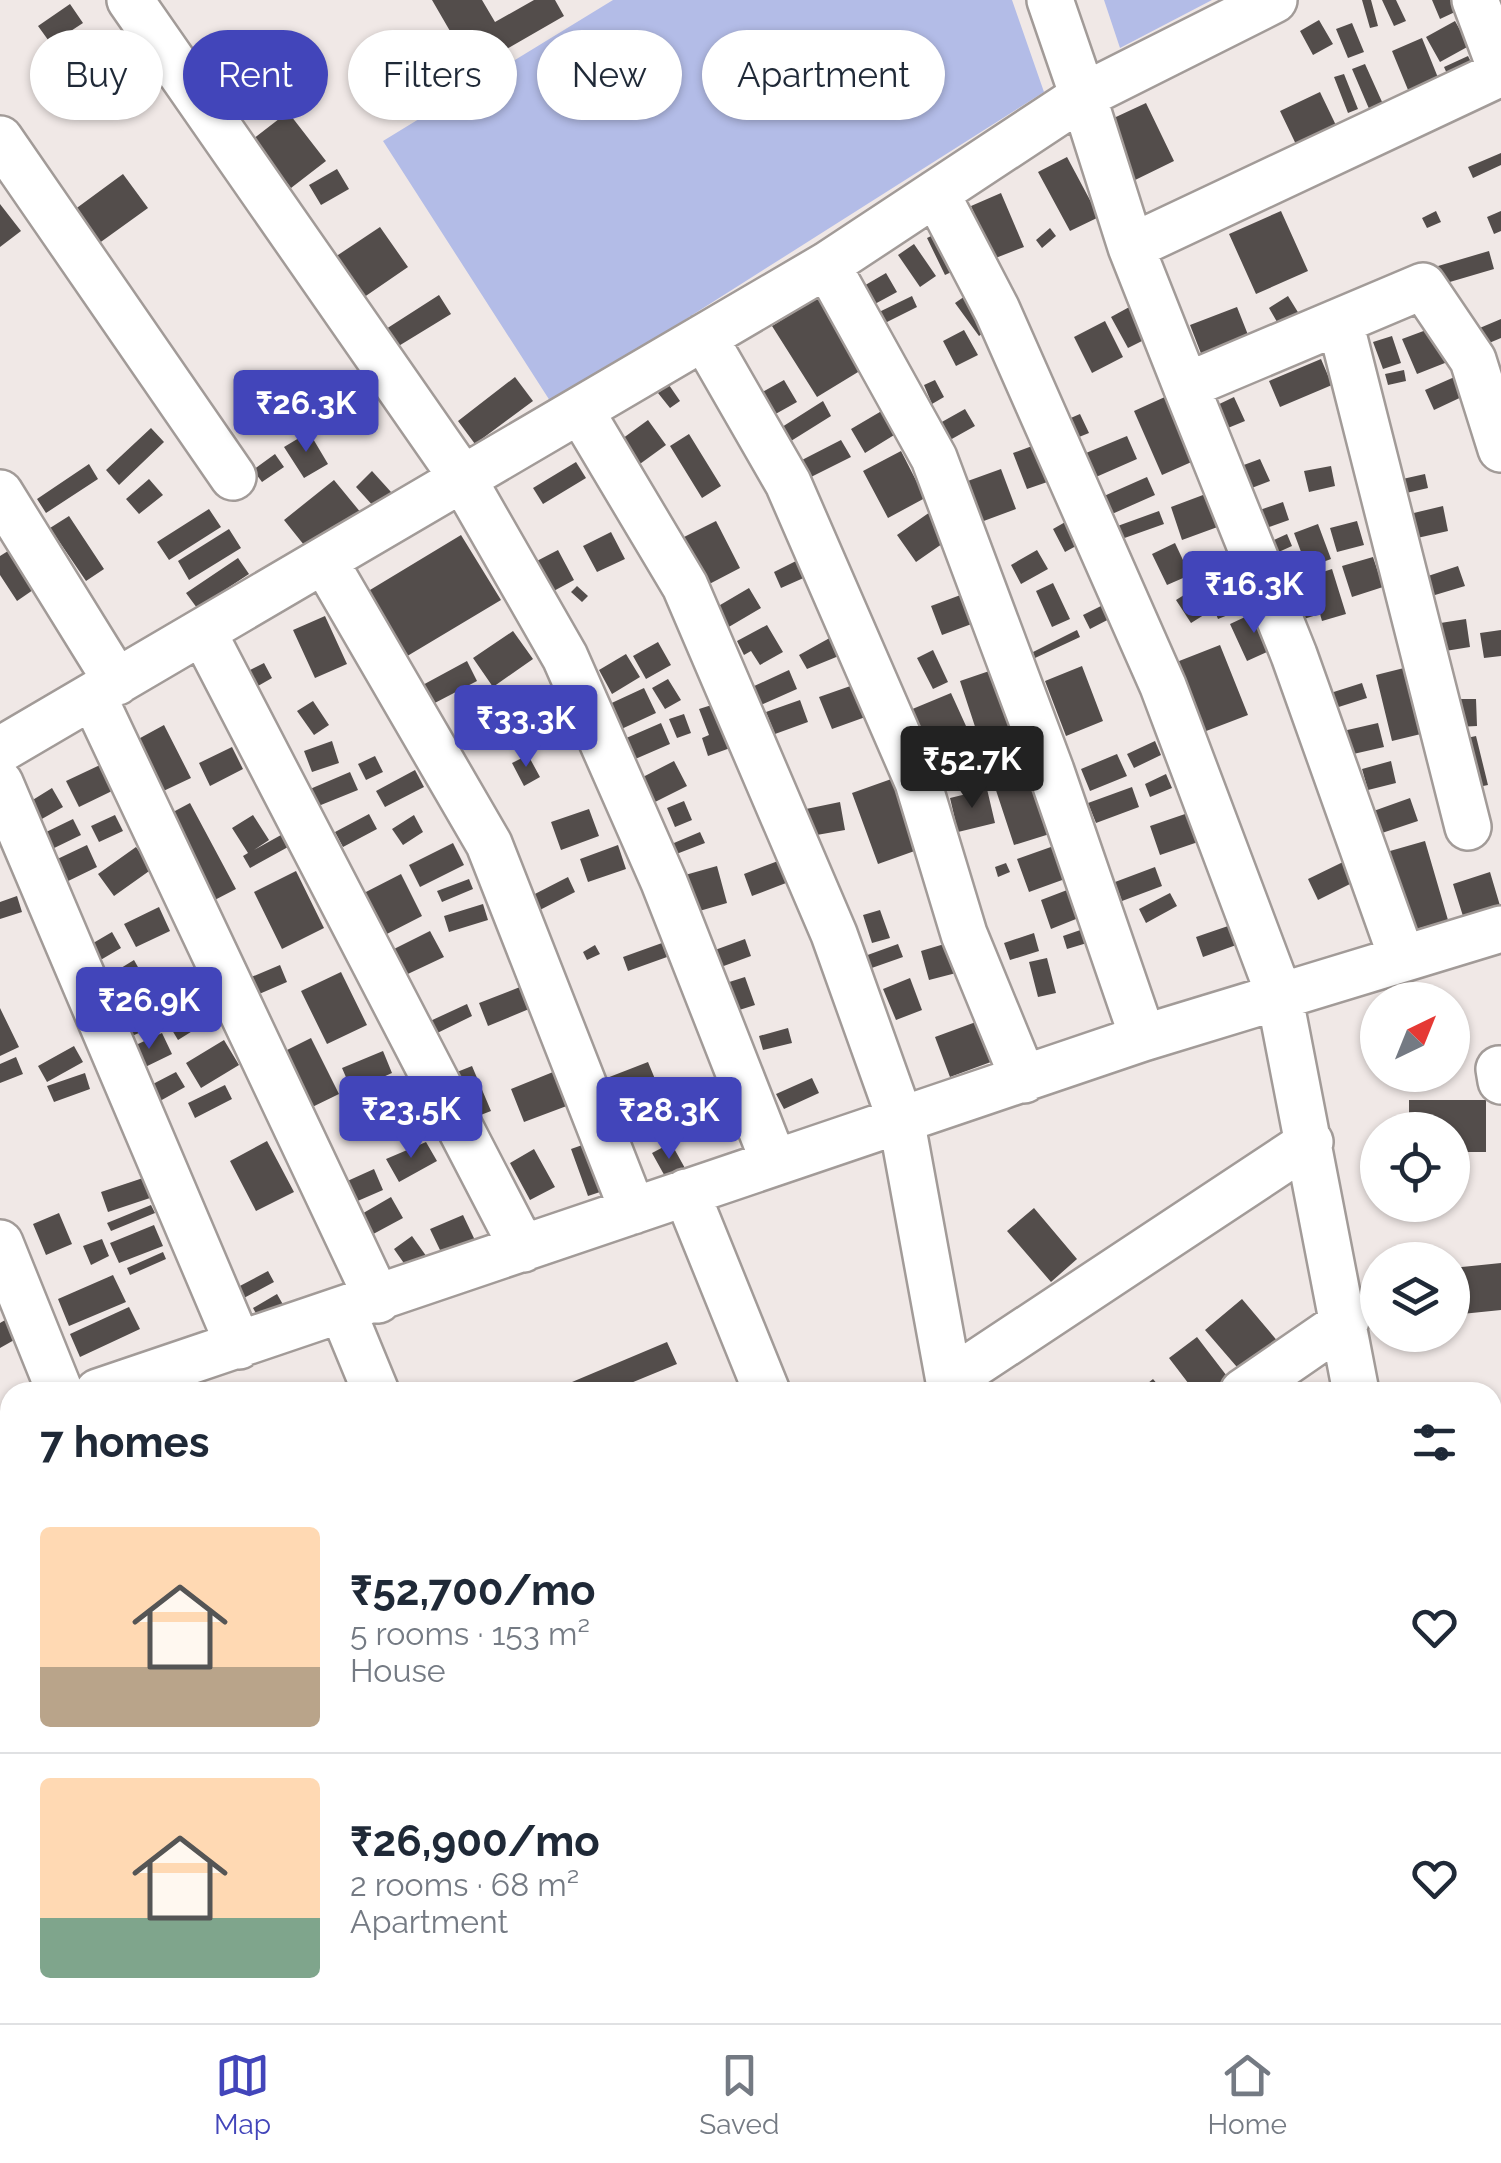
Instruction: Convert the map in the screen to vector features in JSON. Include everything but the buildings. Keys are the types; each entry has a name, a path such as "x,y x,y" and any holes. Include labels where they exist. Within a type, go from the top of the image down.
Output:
{"street":[{"path":"130,0 463,478 565,657 664,882 774,1162"},
{"path":"1050,0 1131,247 1294,655 1402,958"},
{"path":"0,750 827,265 1083,96 1274,0"},
{"path":"1131,247 1501,71 1476,0"},
{"path":"0,139 233,477"},
{"path":"936,193 997,310 1163,686 1279,994 1346,1321 1355,1382"},
{"path":"827,265 934,458 1051,771 1143,1038"},
{"path":"1186,386 1423,286 1472,360 1501,450"},
{"path":"1340,322 1468,827"},
{"path":"704,336 788,482 918,782 964,934 1024,1080"},
{"path":"580,410 685,586 834,934 902,1124 952,1382"},
{"path":"2,501 105,689 360,1306 374,1382"},
{"path":"324,560 488,844 634,1211"},
{"path":"203,632 523,1250"},
{"path":"0,783 239,1346"},
{"path":"129,1382 774,1162 902,1124 1143,1038 1501,928"},
{"path":"960,1382 1310,1142"},
{"path":"686,1192 763,1382"},
{"path":"0,1243 56,1382"},
{"path":"1258,1382 1346,1321"}],"shaded area":[{"path":"613,0 1012,0 1044,92 552,404 383,141 417,120 517,120 517,59 537,47 537,120 682,120 682,30 564,30"},
{"path":"1104,0 1212,0 1120,48"}]}
